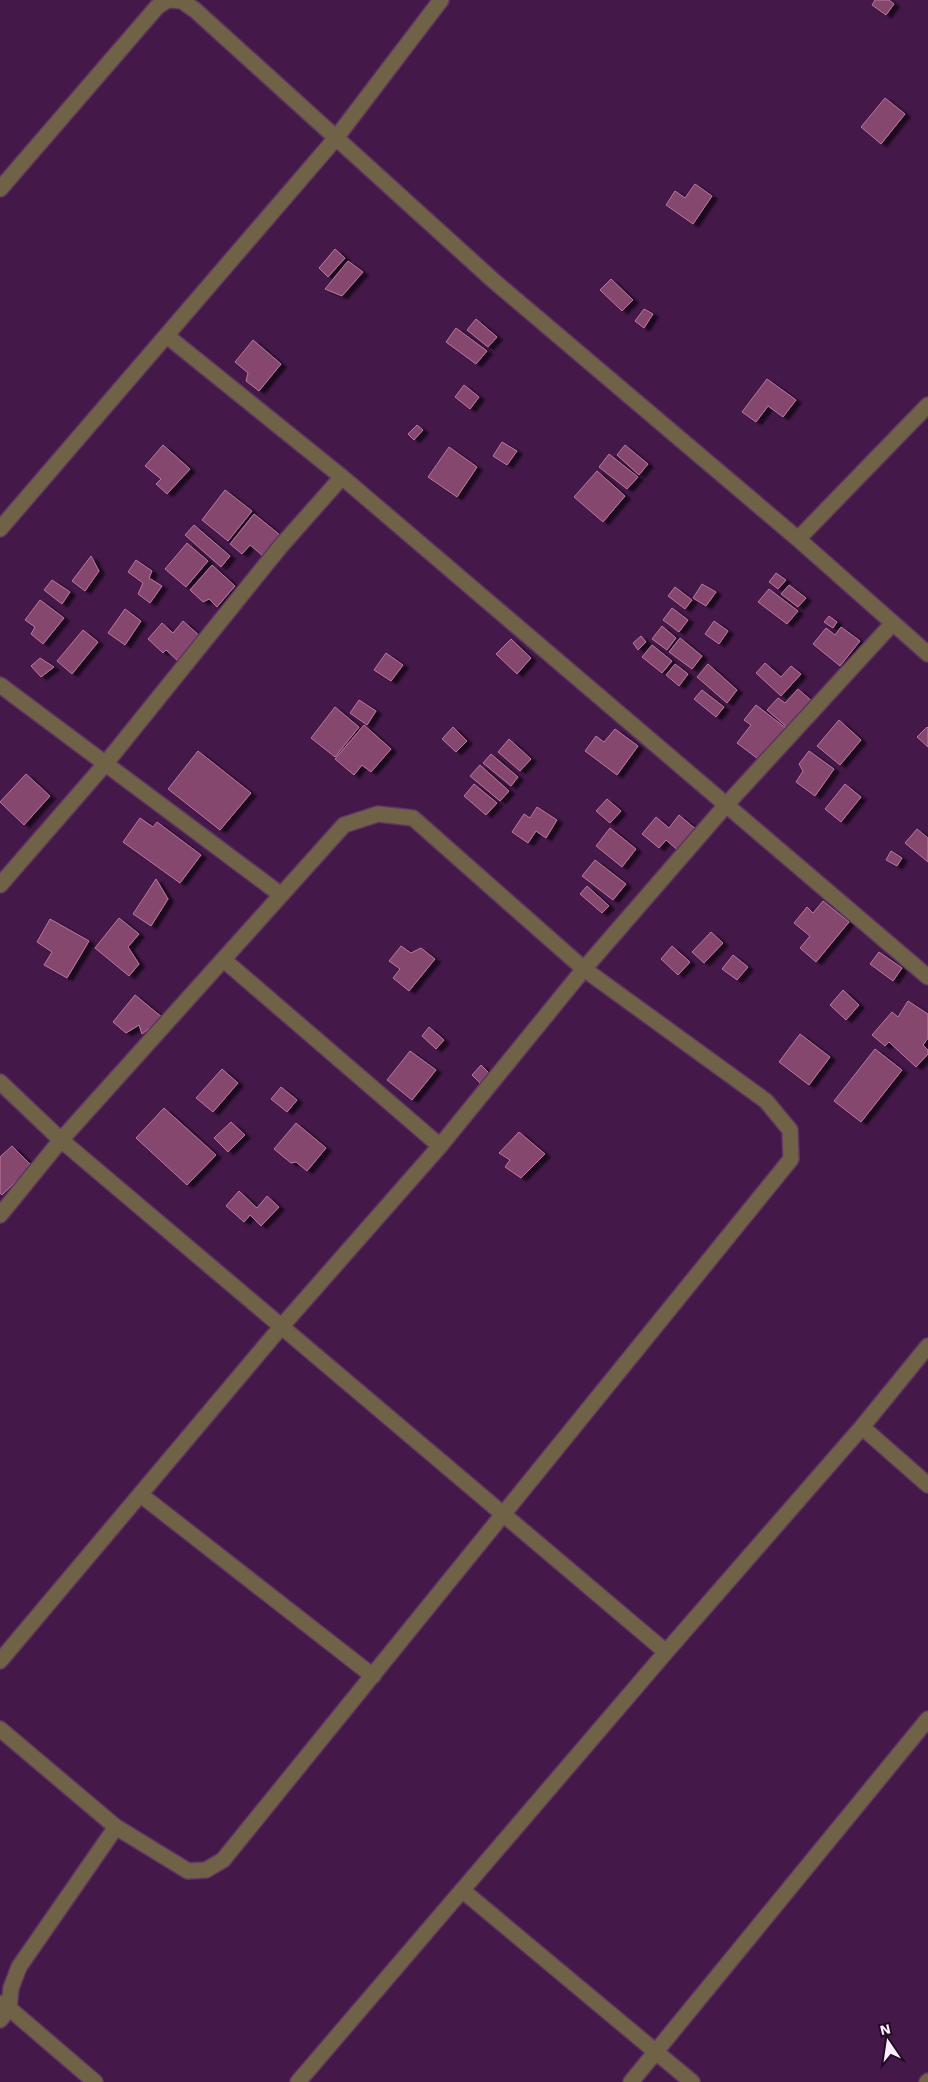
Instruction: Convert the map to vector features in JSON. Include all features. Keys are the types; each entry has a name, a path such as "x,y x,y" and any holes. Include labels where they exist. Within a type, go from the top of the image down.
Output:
{"street":[{"path":"0,189 157,6 168,0 182,1 195,10 495,282 798,539 928,654"},
{"path":"0,530 336,138 441,0"},
{"path":"167,336 342,477 928,977"},
{"path":"798,539 928,405"},
{"path":"0,884 106,764 280,547 342,477"},
{"path":"0,1662 281,1327 440,1146 584,969 727,804 893,623"},
{"path":"0,685 280,894"},
{"path":"0,1215 61,1140 344,825 378,814 412,818 584,969 766,1101 790,1130 791,1159 223,1860 206,1870 188,1870 116,1827 0,1729"},
{"path":"224,960 440,1146"},
{"path":"0,1082 61,1140 666,1652"},
{"path":"298,2082 666,1652 862,1427 928,1346"},
{"path":"862,1427 928,1485"},
{"path":"142,1494 373,1676"},
{"path":"631,2082 928,1719"},
{"path":"95,2082 3,2010 19,1967 116,1827"},
{"path":"462,1890 692,2082"}],"building":[{"path":"875,0 889,0 894,4 886,15 872,5"},
{"path":"885,98 905,114 881,144 861,127"},
{"path":"695,184 712,196 693,224 666,205 675,191 685,198"},
{"path":"335,249 345,258 328,277 319,268"},
{"path":"348,261 363,272 342,296 325,289"},
{"path":"611,279 633,300 622,311 600,290"},
{"path":"644,309 653,314 644,328 635,321"},
{"path":"476,319 497,337 488,347 467,330"},
{"path":"456,328 487,351 476,364 446,342"},
{"path":"253,340 281,364 259,391 246,381 248,373 235,362"},
{"path":"767,379 796,400 783,417 768,406 756,422 742,412"},
{"path":"464,385 479,397 470,409 455,397"},
{"path":"417,425 423,430 414,440 408,434"},
{"path":"502,442 517,451 507,465 493,456"},
{"path":"163,445 190,469 167,494 156,484 161,479 145,466"},
{"path":"625,445 648,464 639,475 617,455"},
{"path":"449,447 477,467 457,497 428,477"},
{"path":"609,454 638,477 627,489 599,467"},
{"path":"597,471 625,496 603,522 574,497"},
{"path":"225,490 252,511 228,541 202,520"},
{"path":"254,514 280,535 263,556 250,545 242,554 230,544"},
{"path":"194,525 230,556 221,567 185,535"},
{"path":"187,543 208,561 186,587 165,569"},
{"path":"91,556 99,571 85,591 72,581"},
{"path":"136,560 152,571 149,578 162,586 150,603 138,594 143,583 128,572"},
{"path":"212,565 235,586 217,607 209,599 203,602 190,590"},
{"path":"776,573 786,580 778,589 769,582"},
{"path":"52,580 70,592 62,604 44,590"},
{"path":"702,584 716,592 706,606 693,598"},
{"path":"789,585 806,598 798,607 781,594"},
{"path":"675,587 692,600 685,609 668,596"},
{"path":"769,589 798,611 787,624 758,602"},
{"path":"40,600 64,618 43,644 31,634 35,627 25,620"},
{"path":"672,608 688,620 679,632 663,620"},
{"path":"125,609 141,621 125,645 108,633"},
{"path":"829,616 837,622 833,628 824,622"},
{"path":"183,621 201,637 179,662 166,650 163,653 148,639 162,623 173,633"},
{"path":"714,621 728,631 719,644 705,634"},
{"path":"662,626 676,638 667,650 652,639"},
{"path":"841,627 860,641 840,666 813,644 826,628 835,635"},
{"path":"83,630 98,642 72,674 57,661"},
{"path":"641,636 646,642 638,650 633,643"},
{"path":"680,638 702,656 692,669 669,652"},
{"path":"511,639 531,658 517,674 496,654"},
{"path":"652,645 672,661 662,673 642,657"},
{"path":"386,653 403,665 391,681 374,670"},
{"path":"40,658 54,667 41,677 31,666"},
{"path":"765,663 781,677 791,666 801,674 781,696 756,673"},
{"path":"675,664 688,674 679,686 666,675"},
{"path":"708,664 737,690 727,703 697,677"},
{"path":"798,689 813,702 789,729 767,710 778,698 785,703"},
{"path":"702,690 724,707 716,717 694,699"},
{"path":"359,700 376,711 367,725 350,713"},
{"path":"756,705 787,729 762,762 737,743 751,725 744,720"},
{"path":"335,707 359,727 335,757 311,738"},
{"path":"839,720 861,740 840,765 817,746"},
{"path":"364,725 391,749 371,772 362,765 354,775 335,759"},
{"path":"453,727 467,741 456,752 442,739"},
{"path":"928,728 928,747 917,737"},
{"path":"615,729 638,746 617,775 585,751 596,736 604,742"},
{"path":"509,739 531,759 520,771 498,752"},
{"path":"198,751 251,793 220,830 168,789"},
{"path":"809,751 834,769 815,796 796,782 803,771 799,764"},
{"path":"491,754 518,777 511,786 483,763"},
{"path":"480,765 509,791 500,801 470,776"},
{"path":"26,774 50,796 24,825 0,802"},
{"path":"474,784 497,803 486,815 464,796"},
{"path":"845,784 861,797 841,822 825,809"},
{"path":"607,799 621,811 610,823 596,811"},
{"path":"537,807 557,820 546,838 536,831 528,843 512,832 524,814 530,818"},
{"path":"679,815 698,831 680,852 666,840 659,848 642,834 656,817 669,828"},
{"path":"140,818 153,827 157,822 201,855 180,883 123,842"},
{"path":"610,828 636,849 622,867 596,846"},
{"path":"917,829 928,838 928,862 905,843"},
{"path":"891,851 902,858 897,866 886,860"},
{"path":"595,860 626,884 613,900 582,876"},
{"path":"156,879 168,899 151,926 133,914"},
{"path":"587,886 609,906 602,913 580,894"},
{"path":"823,901 849,922 816,962 800,948 810,936 794,923 807,907 813,913"},
{"path":"119,918 139,934 128,947 139,964 129,976 95,948"},
{"path":"50,919 89,941 67,978 44,965 52,952 37,942"},
{"path":"711,932 723,943 704,963 692,952"},
{"path":"401,946 411,953 421,948 435,959 409,991 393,978 400,969 389,961"},
{"path":"672,946 690,962 678,975 661,959"},
{"path":"879,952 902,968 893,981 870,964"},
{"path":"733,955 748,967 737,980 722,969"},
{"path":"843,990 859,1005 846,1020 830,1005"},
{"path":"135,995 163,1018 142,1034 139,1025 126,1033 113,1022"},
{"path":"908,1001 928,1014 928,1038 923,1045 928,1050 928,1054 916,1067 889,1042 885,1046 872,1035 892,1012 898,1017"},
{"path":"429,1027 444,1040 436,1049 422,1036"},
{"path":"800,1034 830,1057 809,1085 779,1062"},
{"path":"875,1049 902,1070 861,1122 834,1101"},
{"path":"410,1051 436,1070 412,1100 387,1080"},
{"path":"481,1065 490,1074 480,1083 472,1075"},
{"path":"222,1069 238,1083 213,1112 196,1098"},
{"path":"281,1087 297,1100 287,1112 271,1099"},
{"path":"164,1108 216,1155 187,1185 136,1138"},
{"path":"231,1122 245,1135 228,1152 214,1138"},
{"path":"296,1123 326,1148 307,1171 296,1162 291,1163 274,1149"},
{"path":"519,1132 545,1154 521,1178 505,1167 510,1160 499,1153"},
{"path":"12,1146 32,1166 2,1195 0,1193 0,1157"},
{"path":"239,1191 257,1208 267,1196 279,1207 261,1226 250,1215 244,1222 226,1206"}]}
